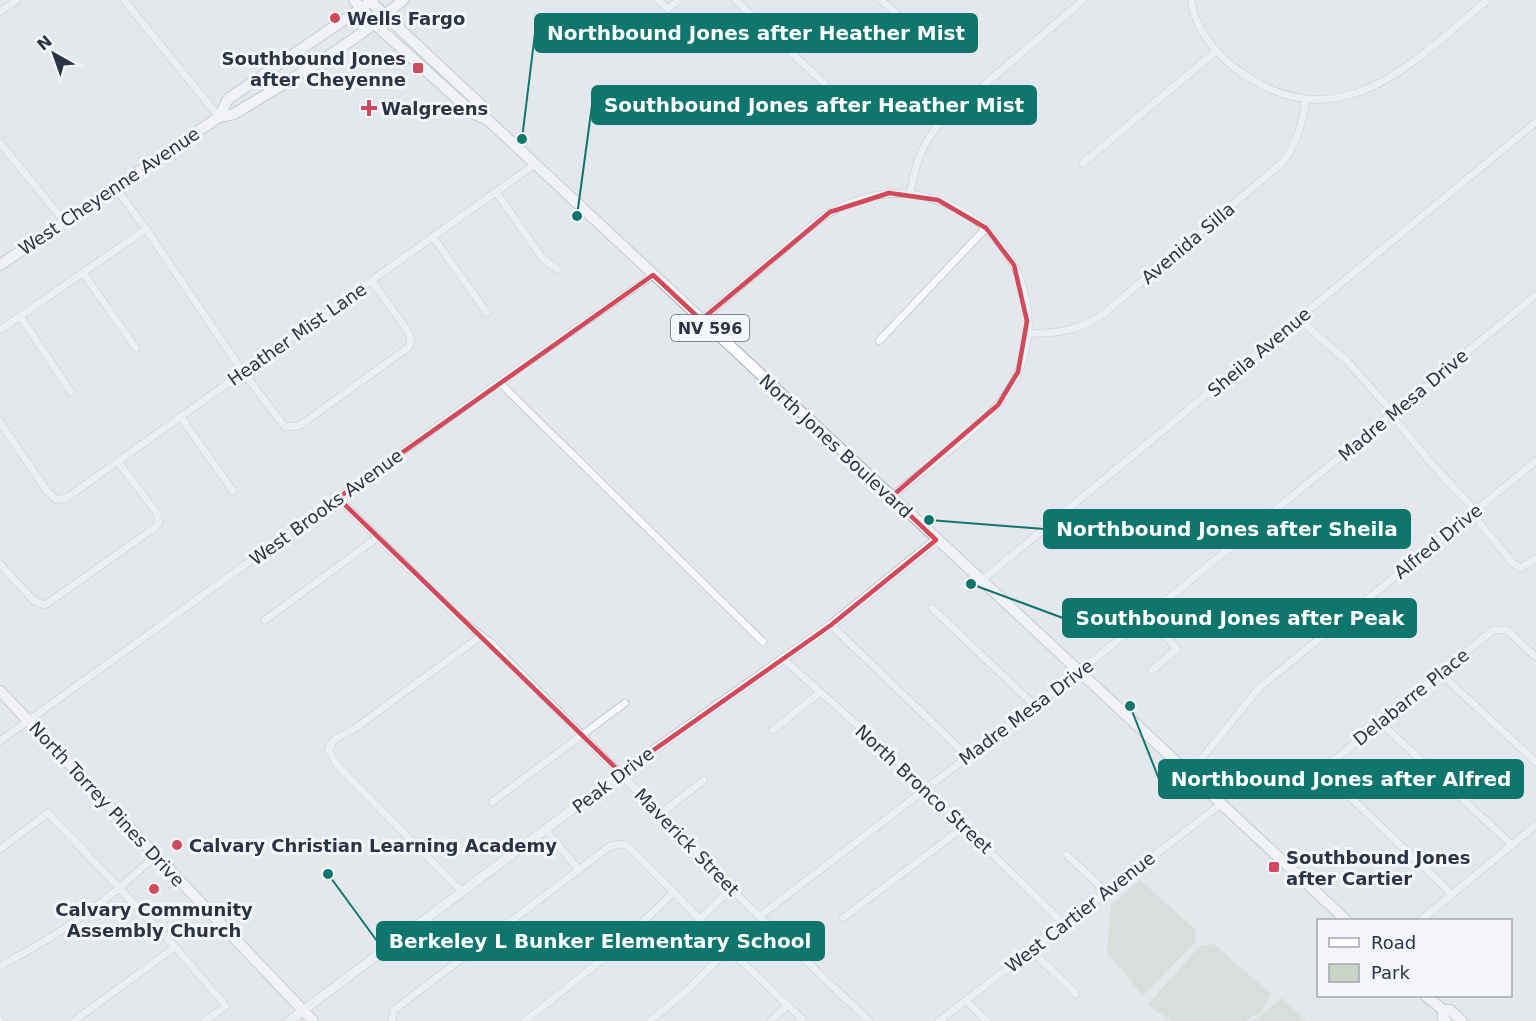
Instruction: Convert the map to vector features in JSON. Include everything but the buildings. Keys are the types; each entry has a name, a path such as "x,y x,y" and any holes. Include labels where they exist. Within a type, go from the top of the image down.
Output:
{"main road":[{"name":"West Cheyenne Avenue","path":"0,265 219,117 234,114 374,24 403,0"},
{"name":"West Cheyenne Avenue","path":"219,117 228,99 357,4 371,1"},
{"name":"North Jones Boulevard","path":"371,1 384,16 482,106 484,117"},
{"name":"North Jones Boulevard","path":"357,4 374,24 474,114 484,117 535,164 1344,919"},
{"name":"North Torrey Pines Drive","path":"0,691 313,1021"},
{"path":"1427,997 1444,1016 1450,1010 1462,1021"}],"street":[{"path":"0,12 17,0"},
{"path":"124,0 219,117"},
{"path":"658,0 668,9 679,0"},
{"path":"735,0 825,84"},
{"path":"881,0 901,18"},
{"path":"910,194 917,159 930,134 940,122 1083,0"},
{"path":"1191,0 1203,33 1216,51 1258,84 1273,92 1306,100 1340,98 1361,93 1394,77 1487,0"},
{"path":"1083,163 1216,51"},
{"name":"Avenida Silla","path":"1027,333 1052,334 1072,330 1090,323 1111,308 1283,162 1294,145 1302,123 1306,100"},
{"name":"Sheila Avenue","path":"981,581 1536,122"},
{"path":"0,143 64,221"},
{"name":"Heather Mist Lane","path":"0,422 47,491 57,500 68,497 535,164"},
{"path":"115,187 243,372 281,424 290,428 299,426 405,351 411,339 408,330 372,281"},
{"path":"496,192 543,260 558,269"},
{"path":"701,320 830,212 856,200 889,193 910,194 938,200 968,213 986,228 1014,265 1023,289 1027,333 1018,372 998,405 891,497"},
{"path":"879,341 986,228"},
{"path":"0,330 146,229"},
{"path":"433,237 487,313"},
{"path":"83,273 136,348"},
{"name":"West Brooks Avenue","path":"0,741 499,382 653,275"},
{"name":"Madre Mesa Drive","path":"760,916 1079,671 1536,295"},
{"path":"20,316 70,392"},
{"path":"1299,320 1347,360 1513,563 1520,568 1536,559"},
{"path":"499,382 763,642"},
{"path":"180,416 233,491"},
{"name":"Alfred Drive","path":"1189,774 1259,688 1536,461"},
{"path":"0,564 34,601 45,605 159,523 157,513 118,462"},
{"name":"Maverick Street","path":"338,498 460,619 481,636 583,735 731,889 868,1021"},
{"path":"265,620 378,537"},
{"name":"Peak Drive","path":"289,1021 621,773 831,625 936,540"},
{"path":"932,608 1034,705"},
{"path":"1148,615 1177,649 1152,670"},
{"path":"831,625 967,756"},
{"name":"Delabarre Place","path":"1452,894 1330,778 1328,771 1331,764 1380,722 1493,630 1500,628 1507,630 1536,657"},
{"path":"462,892 337,765 328,749 335,739 354,729 481,636"},
{"name":"North Bronco Street","path":"782,658 965,826 1064,924"},
{"path":"1440,673 1536,762"},
{"path":"773,730 819,693"},
{"path":"492,802 626,703"},
{"path":"1380,722 1512,845"},
{"path":"660,813 705,780"},
{"name":"West Cartier Avenue","path":"939,1021 1221,804"},
{"path":"0,849 48,813 175,947 226,1006 205,1021"},
{"path":"1423,919 1536,825"},
{"path":"843,918 965,826"},
{"path":"546,830 579,870"},
{"path":"392,1019 394,1010 610,846 620,844 628,846 729,950 804,1021"},
{"path":"0,966 61,932 120,889 156,855"},
{"path":"1067,855 1106,892"},
{"path":"699,920 731,889"},
{"path":"525,1021 610,953 673,893"},
{"path":"74,1021 175,947"},
{"path":"650,1021 729,950"},
{"path":"1031,950 1076,994"},
{"path":"966,1001 987,1021"},
{"path":"771,1021 788,1005"}],"highlighted area":[{"path":"889,193 938,200 986,228 1014,265 1027,321 1018,372 998,405 891,497 936,540 831,625 621,773 338,498 653,275 701,320 830,212"}],"green space":[{"path":"1140,880 1195,929 1196,941 1143,996 1107,952 1111,905"},
{"path":"1214,944 1271,994 1260,1013 1245,1021 1172,1021 1147,1005 1200,946"},
{"path":"1282,998 1306,1021 1253,1021"}],"place":[{"name":"Wells Fargo","path":"335,18"},
{"name":"Southbound Jones after Cheyenne","path":"418,68"},
{"name":"Walgreens","path":"369,108"},
{"name":"Northbound Jones after Heather Mist","path":"522,139"},
{"name":"Southbound Jones after Heather Mist","path":"577,216"},
{"name":"Northbound Jones after Sheila","path":"929,520"},
{"name":"Southbound Jones after Peak","path":"971,584"},
{"name":"Northbound Jones after Alfred","path":"1130,706"},
{"name":"Calvary Christian Learning Academy","path":"177,845"},
{"name":"Southbound Jones after Cartier","path":"1274,867"},
{"name":"Berkeley L Bunker Elementary School","path":"328,874"},
{"name":"Calvary Community Assembly Church","path":"154,889"}]}
